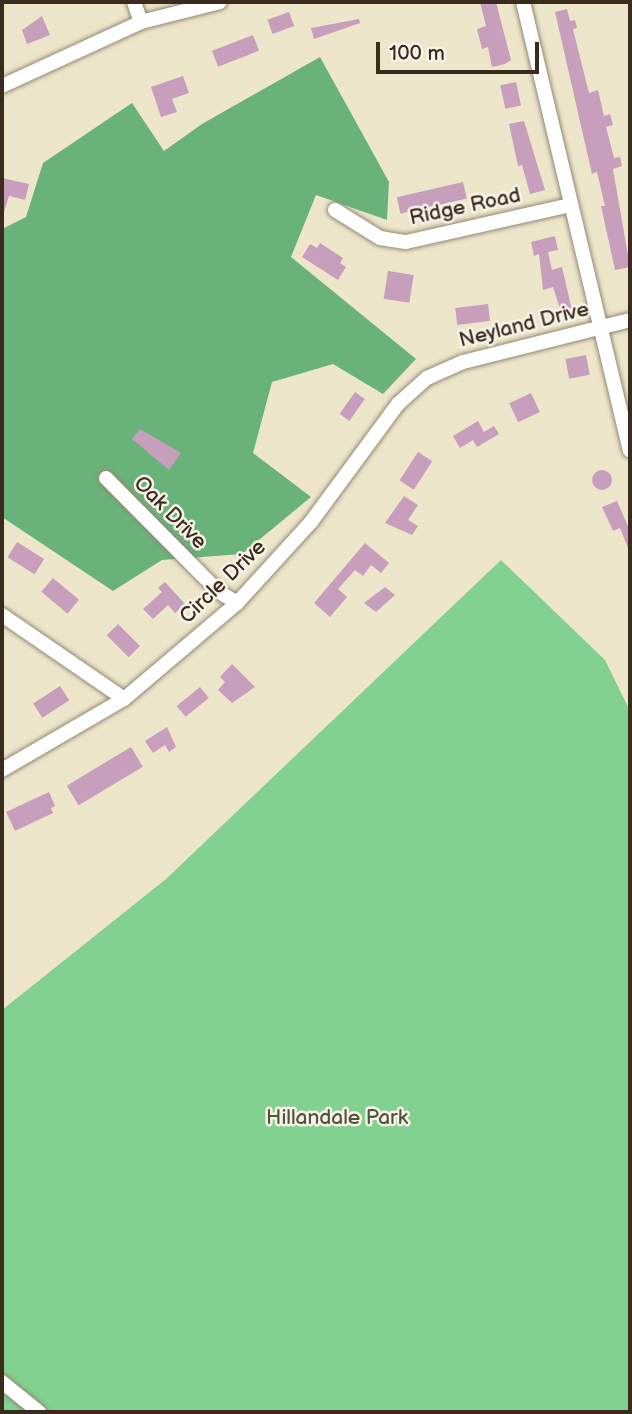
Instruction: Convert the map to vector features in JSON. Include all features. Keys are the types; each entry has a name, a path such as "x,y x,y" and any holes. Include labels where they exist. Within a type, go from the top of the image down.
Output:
{"street":[{"path":"134,2 141,22"},
{"path":"2,86 141,22 220,2"},
{"path":"523,2 630,450"},
{"name":"Ridge Road","path":"335,210 380,237 406,242 570,205"},
{"name":"Neyland Drive","path":"430,376 463,362 630,320"},
{"name":"Circle Drive","path":"2,770 124,699 237,603 311,522 398,404 430,376"},
{"name":"Oak Drive","path":"106,478 219,592 237,603"},
{"path":"2,615 124,699"},
{"path":"2,1382 39,1412"}],"green space":[{"path":"320,57 389,182 387,220 316,195 291,257 416,359 383,394 333,364 272,382 253,453 311,497 242,554 162,560 113,591 2,517 2,229 26,217 43,163 132,103 164,151 202,124"},
{"name":"Hillandale Park","path":"501,560 605,660 630,711 630,1412 2,1412 2,1010 166,879"}],"building":[{"path":"480,2 496,2 511,60 505,64 492,67 488,47 482,49 477,29 486,26"},
{"path":"567,9 570,21 575,20 577,28 573,29 589,93 598,90 604,116 610,114 613,125 606,127 614,158 620,157 622,166 613,169 630,267 615,270 601,206 605,206 597,172 592,174 555,12"},
{"path":"289,12 294,26 273,34 267,20"},
{"path":"42,16 50,35 27,44 22,30"},
{"path":"359,19 360,23 314,39 311,28"},
{"path":"253,35 259,51 218,67 212,51"},
{"path":"183,76 189,93 172,99 177,112 161,117 151,87"},
{"path":"516,82 521,105 505,109 500,85"},
{"path":"524,121 545,190 530,194 522,165 518,166 509,124"},
{"path":"2,178 29,184 25,200 9,196 4,212"},
{"path":"463,182 467,199 401,214 397,197"},
{"path":"555,236 558,250 548,252 552,270 562,267 574,319 564,321 553,287 543,290 539,254 534,256 531,242"},
{"path":"320,243 343,258 340,263 346,267 338,280 302,257 310,244 317,248"},
{"path":"388,271 414,275 409,303 384,299"},
{"path":"488,304 490,321 457,325 455,308"},
{"path":"586,355 590,375 569,379 565,359"},
{"path":"355,392 365,399 349,421 340,414"},
{"path":"531,393 540,412 518,422 509,403"},
{"path":"478,421 484,432 494,426 499,434 477,447 473,440 460,448 453,436"},
{"path":"140,429 181,453 169,470 132,439"},
{"path":"418,452 432,461 414,490 399,481"},
{"path":"598,470 606,470 612,480 606,490 598,490 592,484 592,476"},
{"path":"404,496 418,505 408,520 418,526 412,535 385,523"},
{"path":"617,501 630,531 630,553 620,528 613,531 602,507"},
{"path":"17,542 44,559 35,574 7,557"},
{"path":"365,543 389,563 381,573 371,565 363,576 355,570 338,589 347,597 330,617 314,603"},
{"path":"53,578 79,600 67,614 41,592"},
{"path":"165,582 185,604 175,613 168,605 153,619 143,609 162,592 158,588"},
{"path":"385,587 395,595 376,612 364,603"},
{"path":"118,624 140,646 129,657 107,635"},
{"path":"232,664 255,687 232,703 218,690 225,682 220,677"},
{"path":"60,686 69,700 42,718 33,703"},
{"path":"200,687 209,698 185,717 177,706"},
{"path":"167,727 176,747 169,752 165,745 153,753 145,741"},
{"path":"131,747 143,767 79,805 67,786"},
{"path":"49,792 55,806 51,808 53,813 15,831 6,812"}]}
